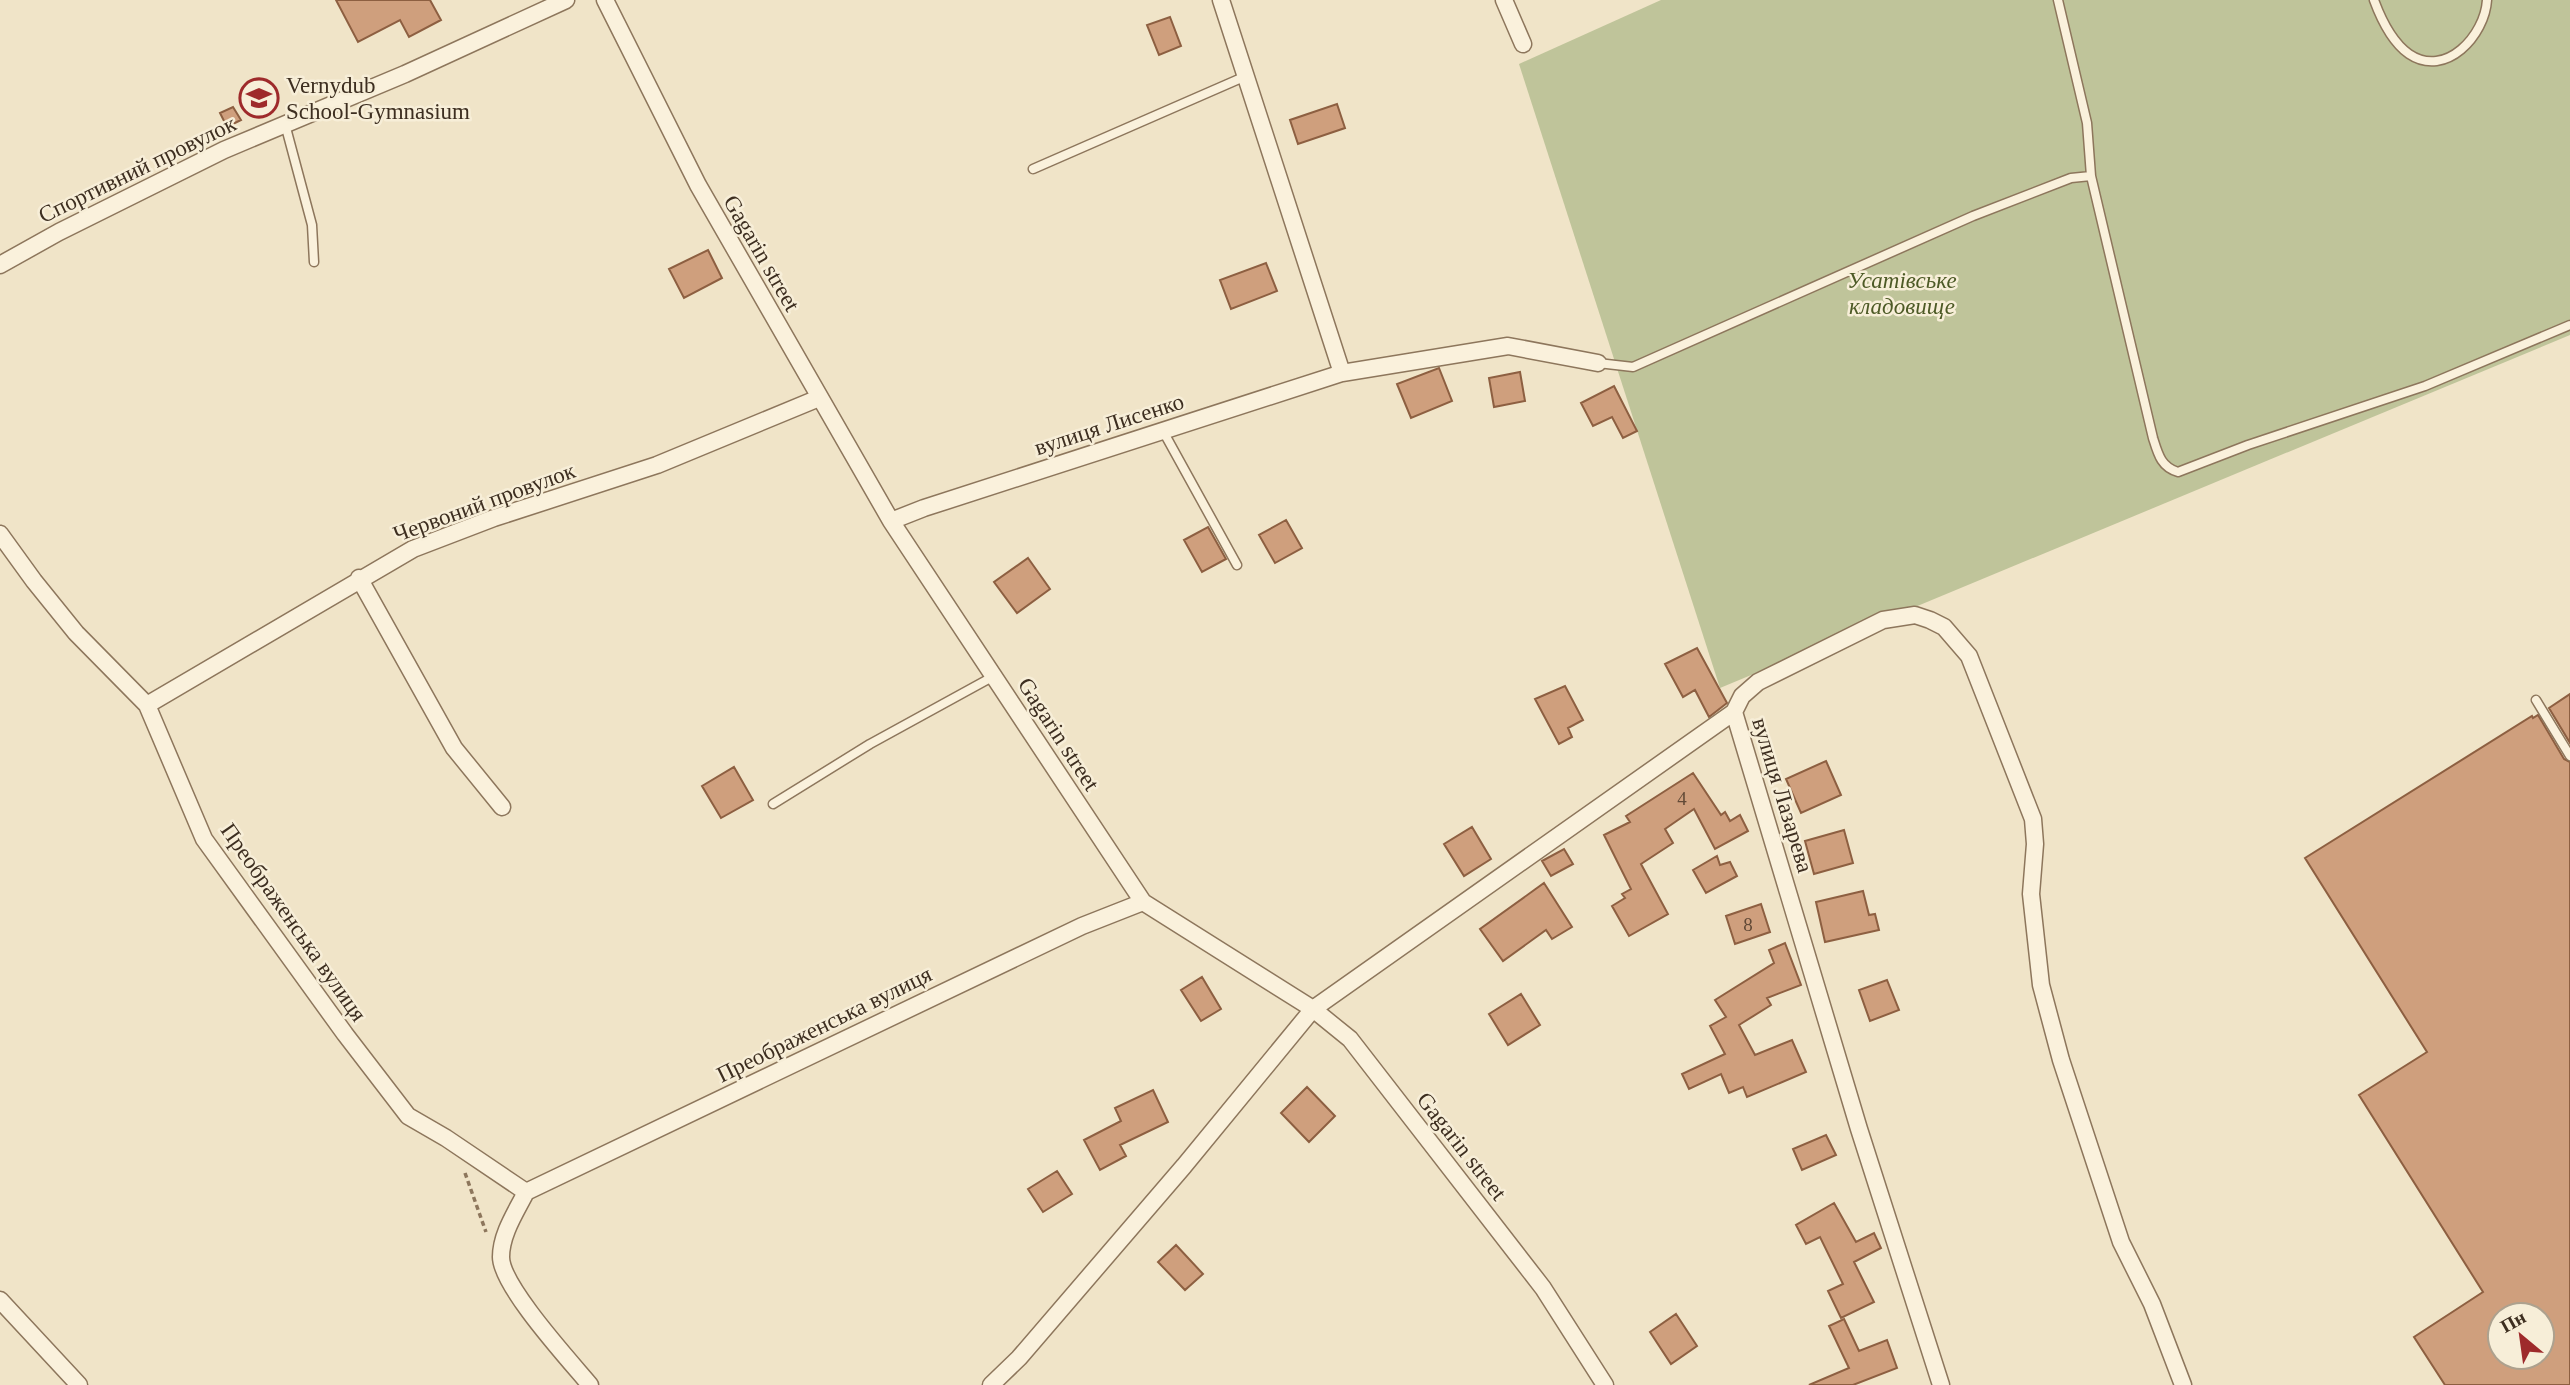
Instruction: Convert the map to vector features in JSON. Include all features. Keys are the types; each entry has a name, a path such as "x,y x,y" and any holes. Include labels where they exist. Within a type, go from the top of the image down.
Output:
{"street":[{"name":"Спортивний провулок","path":"0,265 59,232 212,155 405,74 566,0"},
{"name":"Gagarin street","path":"605,0 698,185 891,521 1143,902 1313,1009 1350,1039 1543,1288 1605,1385"},
{"path":"1221,0 1342,373"},
{"path":"1504,0 1523,44"},
{"name":"вулиця Лисенко","path":"891,521 1342,373 1508,346 1598,363"},
{"name":"Червоний провулок","path":"147,705 412,549 494,518 657,465 819,398"},
{"name":"Преображенська вулиця","path":"0,534 76,634 147,705 204,839 345,1034 408,1116 526,1192 1082,926 1143,902"},
{"path":"359,578 454,748 502,807"},
{"path":"1734,712 1742,696 1758,682 1883,620 1915,615 1930,620 1944,627 1969,656 2033,818 2035,844 2031,894 2041,985 2061,1060 2121,1242 2152,1304 2183,1385"},
{"name":"вулиця Лазарева","path":"1313,1009 1734,712 1859,1129 1941,1385"},
{"path":"990,1385 1019,1358 1148,1208 1313,1009"},
{"path":"526,1192 503,1238 500,1259 506,1275 540,1327 590,1385"},
{"path":"0,1300 79,1385"}],"lane":[{"path":"2058,0 2087,123 2091,176 2154,438 2160,459 2168,469 2178,472 2248,445 2425,386 2570,325"},
{"path":"2374,0 2397,43 2417,59 2430,61 2453,56 2464,48 2483,20 2487,0"},
{"path":"1033,169 1246,76"},
{"path":"285,124 312,225 314,262"},
{"path":"1598,363 1633,367 1973,216 2071,178 2091,176"},
{"path":"1163,431 1237,565"},
{"path":"773,804 870,744 994,676"},
{"path":"2536,701 2570,756"}],"path":[{"path":"462,1166 491,1245 500,1259"}],"green space":[{"name":"Усатівське кладовище","path":"1661,0 2570,0 2570,335 1720,688 1519,64"}],"building":[{"path":"336,0 430,0 441,20 409,37 400,20 358,42"},
{"path":"1170,17 1181,46 1159,55 1147,25"},
{"path":"1337,104 1345,128 1298,144 1290,120"},
{"path":"233,107 241,120 227,127 220,113"},
{"path":"708,250 722,278 684,298 669,269"},
{"path":"1266,263 1277,291 1231,309 1220,280"},
{"path":"1439,368 1452,401 1411,418 1397,384"},
{"path":"1520,372 1525,401 1494,407 1489,378"},
{"path":"1614,386 1637,431 1623,438 1612,417 1593,426 1581,403"},
{"path":"1286,520 1302,548 1275,563 1259,535"},
{"path":"1208,527 1226,559 1202,572 1184,540"},
{"path":"1028,558 1050,589 1017,613 994,582"},
{"path":"1697,648 1727,703 1709,717 1695,690 1683,697 1665,664"},
{"path":"1565,686 1583,720 1568,728 1572,737 1559,744 1535,699"},
{"path":"2570,694 2570,743 2549,708"},
{"path":"2538,715 2564,759 2570,762 2570,1385 2445,1385 2414,1337 2483,1292 2359,1095 2427,1052 2305,858 2532,716 2533,718"},
{"path":"1826,761 1841,795 1801,813 1786,779"},
{"path":"734,767 753,800 721,818 702,786"},
{"path":"1693,773 1721,815 1725,812 1730,821 1740,815 1748,831 1715,849 1694,809 1665,829 1673,843 1641,864 1668,914 1629,936 1612,906 1625,898 1622,894 1631,889 1604,835 1630,822 1626,816"},
{"path":"1472,827 1491,859 1464,876 1444,844"},
{"path":"1844,830 1853,863 1814,874 1805,841"},
{"path":"1564,849 1573,864 1551,876 1542,861"},
{"path":"1717,856 1720,865 1730,862 1737,876 1706,893 1693,870"},
{"path":"1544,883 1572,927 1552,939 1546,930 1503,961 1480,929"},
{"path":"1863,891 1869,915 1875,914 1879,930 1825,942 1816,902"},
{"path":"1761,904 1770,932 1735,944 1726,916"},
{"path":"1785,943 1801,985 1767,998 1771,1005 1739,1025 1755,1055 1792,1040 1806,1072 1747,1097 1743,1087 1729,1093 1721,1074 1689,1089 1682,1074 1725,1054 1710,1026 1726,1017 1715,1000 1774,963 1769,950"},
{"path":"1202,977 1221,1009 1201,1021 1181,990"},
{"path":"1887,980 1899,1010 1870,1021 1859,990"},
{"path":"1521,994 1540,1025 1508,1045 1489,1014"},
{"path":"1307,1087 1335,1116 1309,1142 1281,1113"},
{"path":"1153,1090 1168,1122 1120,1145 1126,1156 1100,1170 1084,1140 1121,1121 1115,1108"},
{"path":"1826,1135 1836,1155 1802,1170 1793,1149"},
{"path":"1057,1171 1072,1194 1043,1212 1028,1189"},
{"path":"1834,1203 1856,1242 1874,1233 1881,1248 1854,1262 1874,1302 1841,1318 1828,1291 1843,1284 1820,1237 1806,1244 1796,1225"},
{"path":"1176,1245 1203,1274 1185,1290 1158,1262"},
{"path":"1676,1314 1697,1346 1671,1364 1650,1332"},
{"path":"1844,1319 1859,1351 1887,1340 1897,1368 1853,1385 1809,1385 1849,1368 1829,1326"}],"place":[{"name":"Vernydub School-Gymnasium","path":"259,98"}]}
